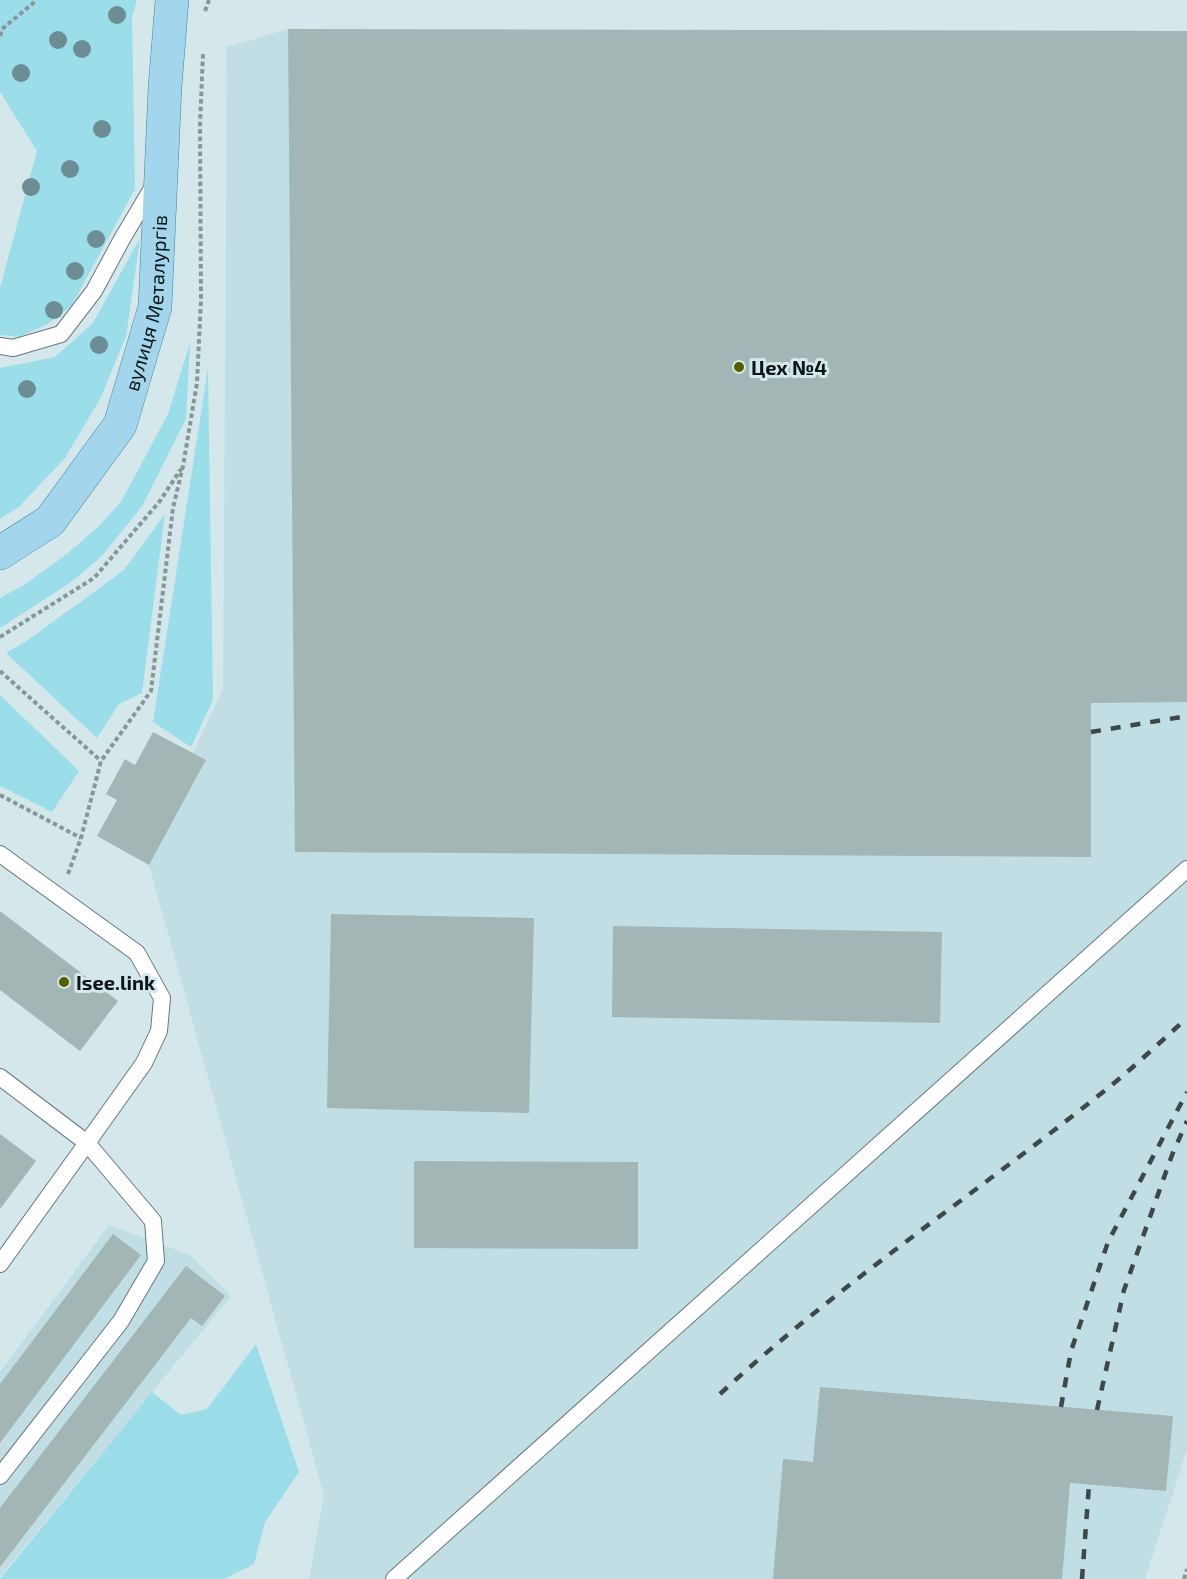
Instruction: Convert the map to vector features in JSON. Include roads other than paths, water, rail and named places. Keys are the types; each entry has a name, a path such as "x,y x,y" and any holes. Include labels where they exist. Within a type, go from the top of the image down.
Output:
{"main road":[{"name":"вулиця Металургів","path":"0,553 50,521 120,425 154,307 165,87 172,0"}],"lane":[{"path":"0,346 13,348 61,334 94,291 162,172"},
{"path":"0,854 137,953 162,998 159,1031 144,1064 0,1264"},
{"path":"394,1579 1187,869"},
{"path":"0,1077 87,1143 153,1221 156,1261 121,1321 0,1476"}],"railway":[{"path":"1091,732 1187,716"},
{"path":"720,1394 858,1278 1110,1087 1187,1018"},
{"path":"1061,1407 1071,1351 1108,1242 1187,1092"},
{"path":"1097,1410 1124,1290 1172,1155 1187,1121"},
{"path":"1082,1579 1089,1485"}],"place":[{"name":"Цех №4","path":"739,367"},
{"name":"Isee.link","path":"64,982"}]}
